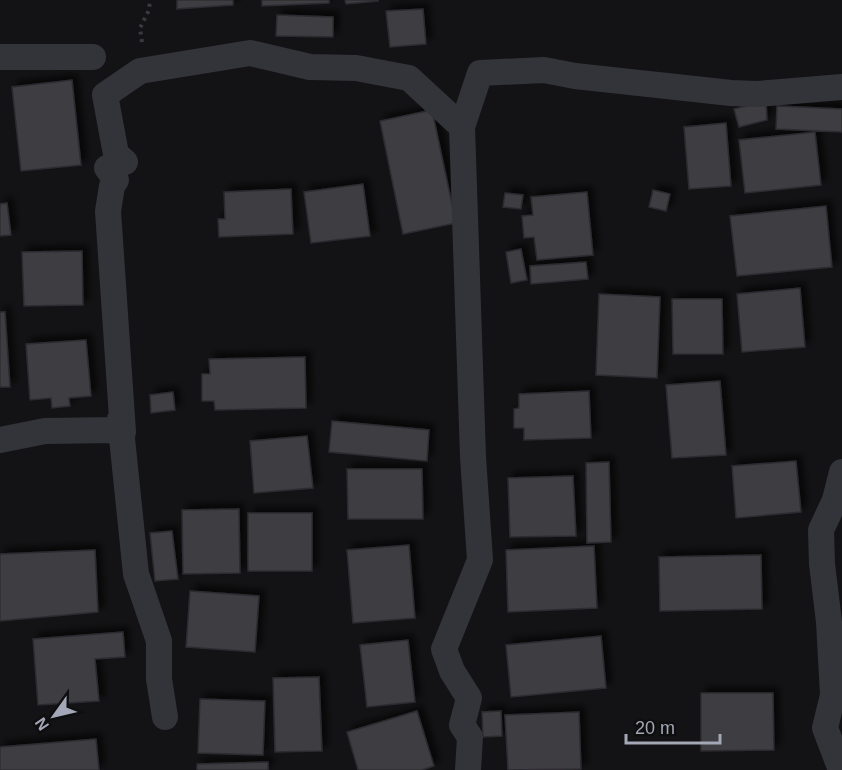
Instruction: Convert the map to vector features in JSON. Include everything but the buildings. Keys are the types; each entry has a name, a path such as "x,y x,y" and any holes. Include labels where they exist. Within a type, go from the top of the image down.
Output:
{"street":[{"path":"123,432 108,211 112,186 116,180 107,168 125,162 116,154 105,95 140,71 250,53 310,67 356,68 409,78 462,127"},
{"path":"0,57 93,57"},
{"path":"468,770 470,737 462,725 469,698 452,671 444,649 480,560 473,457 462,127 480,73 544,70 575,76 731,93 757,94 842,87"},
{"path":"123,432 120,420 136,574 159,641 159,679 165,717"},
{"path":"0,440 45,431 115,430 123,432"},
{"path":"841,770 825,728 833,694 821,530 835,500 842,472"}],"path":[{"path":"142,44 140,28 149,10 150,0"}]}
